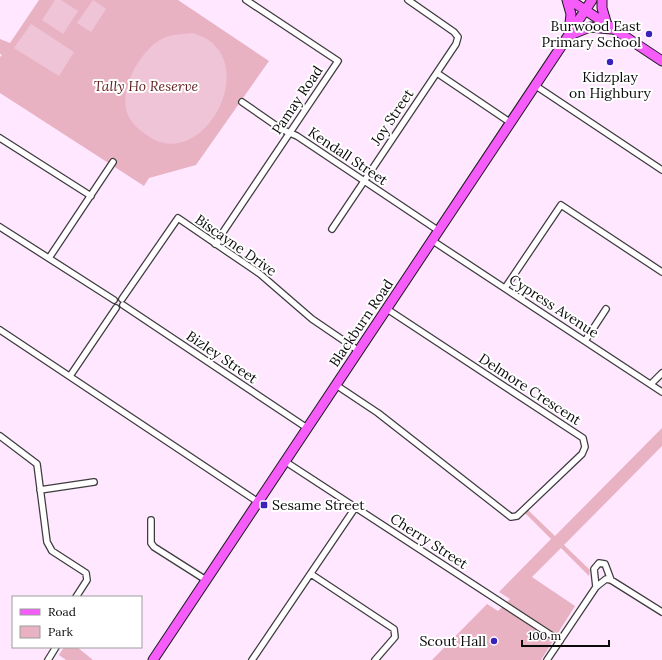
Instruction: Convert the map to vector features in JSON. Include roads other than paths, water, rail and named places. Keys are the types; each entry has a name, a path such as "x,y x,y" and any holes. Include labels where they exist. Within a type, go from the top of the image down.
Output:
{"main road":[{"path":"569,0 662,61"},
{"path":"567,39 571,21 569,0"},
{"name":"Blackburn Road","path":"153,660 592,0"},
{"path":"602,0 602,8 611,27"},
{"path":"567,39 590,27 611,27"}],"street":[{"name":"Pamay Road","path":"215,244 338,61 246,0"},
{"name":"Joy Street","path":"332,229 456,44 458,37 454,32 408,0"},
{"path":"437,72 511,123"},
{"path":"536,86 662,170"},
{"name":"Kendall Street","path":"242,102 439,231"},
{"path":"0,138 91,196"},
{"path":"49,258 113,162"},
{"path":"505,288 561,205 662,272"},
{"name":"Biscayne Drive","path":"122,299 178,218 260,274 312,319 359,351"},
{"path":"0,227 114,300"},
{"name":"Cypress Avenue","path":"433,241 662,392"},
{"path":"70,376 116,308 123,305 122,299 119,298 114,300"},
{"path":"114,300 113,303 116,308"},
{"name":"Bizley Street","path":"123,305 307,428"},
{"name":"Delmore Crescent","path":"336,385 378,414 511,517 517,516 582,454 585,447 583,438 387,309"},
{"path":"585,341 606,309"},
{"path":"0,330 258,502"},
{"path":"651,384 662,373"},
{"path":"0,436 34,460 37,464 46,542 52,551 86,573 88,580 77,596"},
{"name":"Cherry Street","path":"286,462 354,508 560,641"},
{"path":"40,490 94,482"},
{"path":"252,660 354,508"},
{"path":"151,520 151,543 154,547 206,580"},
{"path":"596,587 594,569 599,563 605,564 611,580 662,612"},
{"path":"311,574 394,629 395,637 376,660"},
{"path":"547,660 596,587 601,581 611,580"},
{"path":"48,660 55,648"}],"place":[{"name":"Burwood East Primary School","path":"649,34"},
{"name":"Kidzplay on Highbury","path":"610,62"},
{"name":"Sesame Street","path":"264,505"},
{"name":"Scout Hall","path":"494,641"}],"park label":[{"name":"Tally Ho Reserve","path":"146,86"}]}
